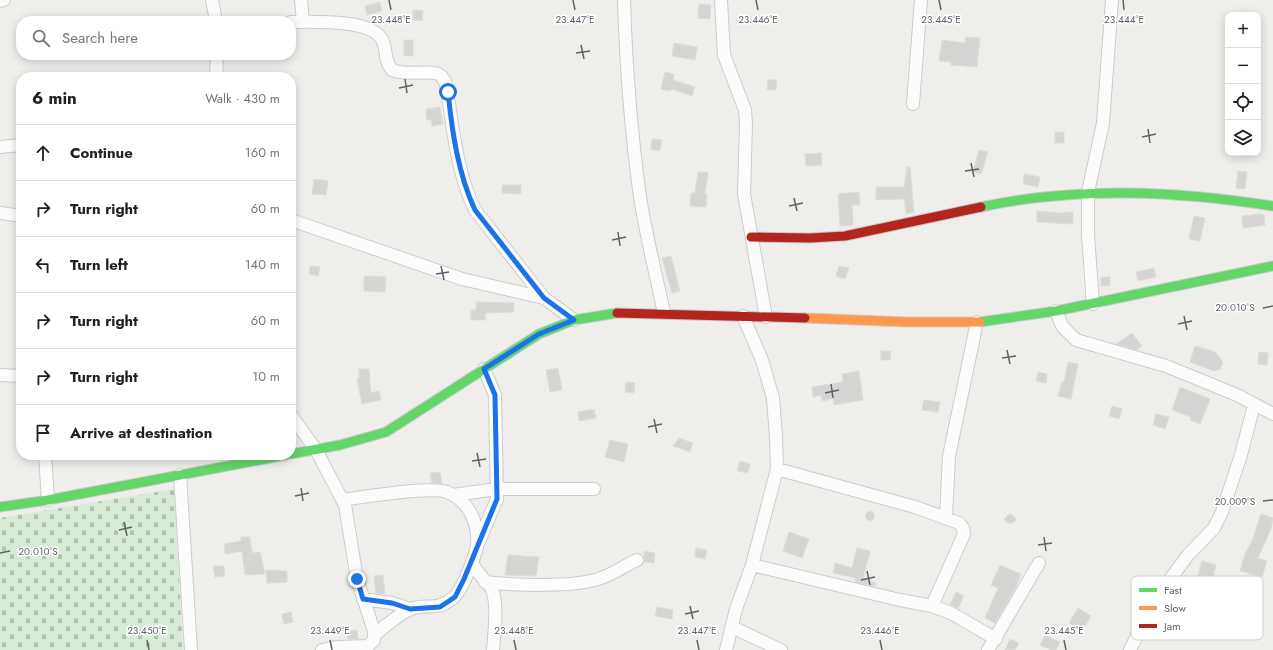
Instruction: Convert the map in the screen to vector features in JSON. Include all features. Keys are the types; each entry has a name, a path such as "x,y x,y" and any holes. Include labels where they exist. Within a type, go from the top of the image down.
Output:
{"street":[{"path":"0,1 4,0"},
{"path":"212,0 215,16"},
{"path":"301,0 303,22"},
{"path":"624,0 632,132 640,197 664,313"},
{"path":"721,0 724,55 745,110 744,194 766,317"},
{"path":"913,104 921,0"},
{"path":"1093,304 1088,234 1088,192 1103,123 1112,0"},
{"path":"296,22 333,23 361,27 374,31 382,38 385,46 386,61 392,70 413,74 437,73 443,77 446,84 459,160 467,194 484,222 544,298 574,320"},
{"path":"216,72 217,60"},
{"path":"0,147 16,145"},
{"path":"751,237 844,236 909,225 1029,198 1088,192 1202,195 1273,206"},
{"path":"0,213 16,215"},
{"path":"296,222 462,279 544,298"},
{"path":"296,453 340,446 386,432 539,334 574,320 623,312 908,322 977,322 1056,311 1093,304 1273,266"},
{"path":"1056,311 1062,326 1076,340 1166,366 1237,395 1273,414"},
{"path":"726,650 732,626 752,566 777,469 776,437 772,398 762,360 743,316"},
{"path":"946,518 949,456 977,322"},
{"path":"363,599 392,603 410,609 440,607 455,597 472,561 497,499 495,395 484,369"},
{"path":"0,376 16,376"},
{"path":"1173,576 1188,555 1214,528 1222,512 1241,455 1254,405"},
{"path":"296,422 316,450 345,505 357,579 374,635 374,640 368,646 336,647 322,650"},
{"path":"45,460 48,500"},
{"path":"0,507 48,500 180,475 242,460"},
{"path":"777,469 870,494 959,523 963,528 964,534 932,606"},
{"path":"180,475 191,650"},
{"path":"453,495 497,489 594,489"},
{"path":"342,500 423,491 446,492 460,498 473,515 478,535 476,548"},
{"path":"485,582 504,584 577,583 602,578 637,560"},
{"path":"472,561 474,569 491,588 495,597 493,650"},
{"path":"988,650 996,639 1039,563"},
{"path":"752,566 885,597 932,606 951,613 996,639"},
{"path":"374,635 410,609"},
{"path":"732,626 781,650"},
{"path":"1130,650 1135,640"}],"green space":[{"path":"174,489 183,650 0,650 0,518"}],"building":[{"path":"380,2 382,11 367,15 365,6"},
{"path":"699,4 711,5 710,19 698,18"},
{"path":"413,10 423,11 422,21 413,20"},
{"path":"966,37 980,38 977,67 951,65 951,62 939,61 942,40 965,43"},
{"path":"404,40 413,40 413,56 404,56"},
{"path":"674,43 697,47 695,60 672,56"},
{"path":"665,72 674,74 673,80 695,87 692,96 671,89 671,91 661,89"},
{"path":"768,80 777,80 776,90 767,89"},
{"path":"440,107 443,124 432,126 431,120 427,120 426,109"},
{"path":"1055,132 1064,132 1064,143 1055,143"},
{"path":"652,139 662,140 660,151 651,149"},
{"path":"979,150 988,152 981,174 973,172"},
{"path":"821,153 822,165 806,166 805,154"},
{"path":"907,167 910,167 914,212 906,214 904,199 876,200 876,187 904,187"},
{"path":"1238,171 1247,172 1245,189 1236,188"},
{"path":"698,172 708,173 705,194 707,194 706,207 690,206 691,193 695,193"},
{"path":"1024,174 1040,177 1038,187 1023,184"},
{"path":"314,179 328,181 326,195 312,194"},
{"path":"502,185 521,185 521,194 502,193"},
{"path":"859,192 860,205 852,205 853,225 840,226 838,194"},
{"path":"1037,211 1059,213 1073,212 1073,224 1037,222"},
{"path":"1264,215 1265,225 1243,228 1242,216"},
{"path":"1194,216 1205,218 1200,241 1189,239"},
{"path":"671,256 680,291 672,293 662,258"},
{"path":"310,266 320,267 318,276 309,274"},
{"path":"839,266 849,268 845,279 836,276"},
{"path":"1154,268 1156,277 1138,281 1136,272"},
{"path":"364,276 386,277 385,292 364,291"},
{"path":"1101,277 1110,277 1110,286 1101,286"},
{"path":"476,302 514,303 514,312 485,313 485,320 471,320 471,310 476,310"},
{"path":"1132,333 1142,346 1137,350 1116,344"},
{"path":"1195,346 1215,352 1223,362 1220,369 1214,371 1190,362"},
{"path":"881,351 891,351 890,360 881,360"},
{"path":"1259,352 1268,353 1267,365 1258,364"},
{"path":"1068,362 1078,364 1071,399 1058,396 1062,382 1064,383"},
{"path":"558,368 562,390 550,392 546,370"},
{"path":"359,369 369,369 371,393 379,391 381,400 362,404 357,379 359,379"},
{"path":"859,371 863,400 834,405 833,399 822,401 821,395 813,397 812,387 843,382 842,374"},
{"path":"1038,372 1047,374 1046,383 1036,381"},
{"path":"626,382 635,383 634,393 625,392"},
{"path":"1180,387 1210,399 1200,424 1190,420 1191,417 1172,410"},
{"path":"924,400 940,402 938,412 922,410"},
{"path":"1112,406 1122,409 1119,419 1109,416"},
{"path":"594,409 596,418 579,421 578,412"},
{"path":"1156,414 1169,417 1165,429 1153,425"},
{"path":"679,438 693,443 690,452 673,446"},
{"path":"610,440 628,444 624,462 605,457"},
{"path":"740,461 750,464 748,473 737,471"},
{"path":"440,472 442,484 432,483 430,473"},
{"path":"870,511 875,516 870,521 865,516"},
{"path":"1009,514 1017,520 1007,523 1004,519"},
{"path":"1261,514 1273,518 1271,529 1258,558 1267,561 1262,576 1240,571 1245,554 1253,539"},
{"path":"789,532 809,539 802,558 783,551"},
{"path":"241,537 250,537 252,553 260,552 265,574 245,575 242,551 225,554 224,544 241,541"},
{"path":"696,548 707,550 705,559 695,557"},
{"path":"857,548 870,551 863,579 876,583 875,586 855,582 856,578 833,573 835,563 852,568"},
{"path":"644,551 655,553 654,563 644,562"},
{"path":"508,555 539,557 536,576 505,575"},
{"path":"1202,561 1216,565 1214,576 1198,576"},
{"path":"1000,565 1021,574 1015,589 995,623 985,618 998,588 991,585"},
{"path":"213,566 224,566 225,576 215,577"},
{"path":"266,570 287,571 287,582 267,583"},
{"path":"383,575 385,594 376,593 374,576"},
{"path":"956,592 964,596 958,608 950,605"},
{"path":"657,607 673,610 672,619 655,616"},
{"path":"1078,608 1091,616 1082,631 1069,623"},
{"path":"291,612 293,622 284,624 282,614"},
{"path":"357,630 358,639 348,639 347,631"},
{"path":"1045,635 1060,642 1056,650 1051,650 1040,645"},
{"path":"1010,639 1019,643 1015,650 1005,650"}],"traffic: fast":[{"path":"981,207 1017,200 1054,196 1127,193 1200,197 1273,206"},
{"path":"980,322 1056,311 1273,266"},
{"path":"296,453 340,445 386,432 539,334 574,320 617,313"},
{"path":"0,507 48,500 260,460"}],"traffic: slow":[{"path":"805,318 908,322 980,322"}],"traffic: jam":[{"path":"751,237 810,238 845,236 981,207"},
{"path":"617,313 805,318"}],"route":[{"path":"357,579 363,599 392,603 410,609 440,607 455,597 488,524 497,499 495,395 484,369 539,334 574,320 544,298 475,210 467,194 459,160 448,92"}]}
